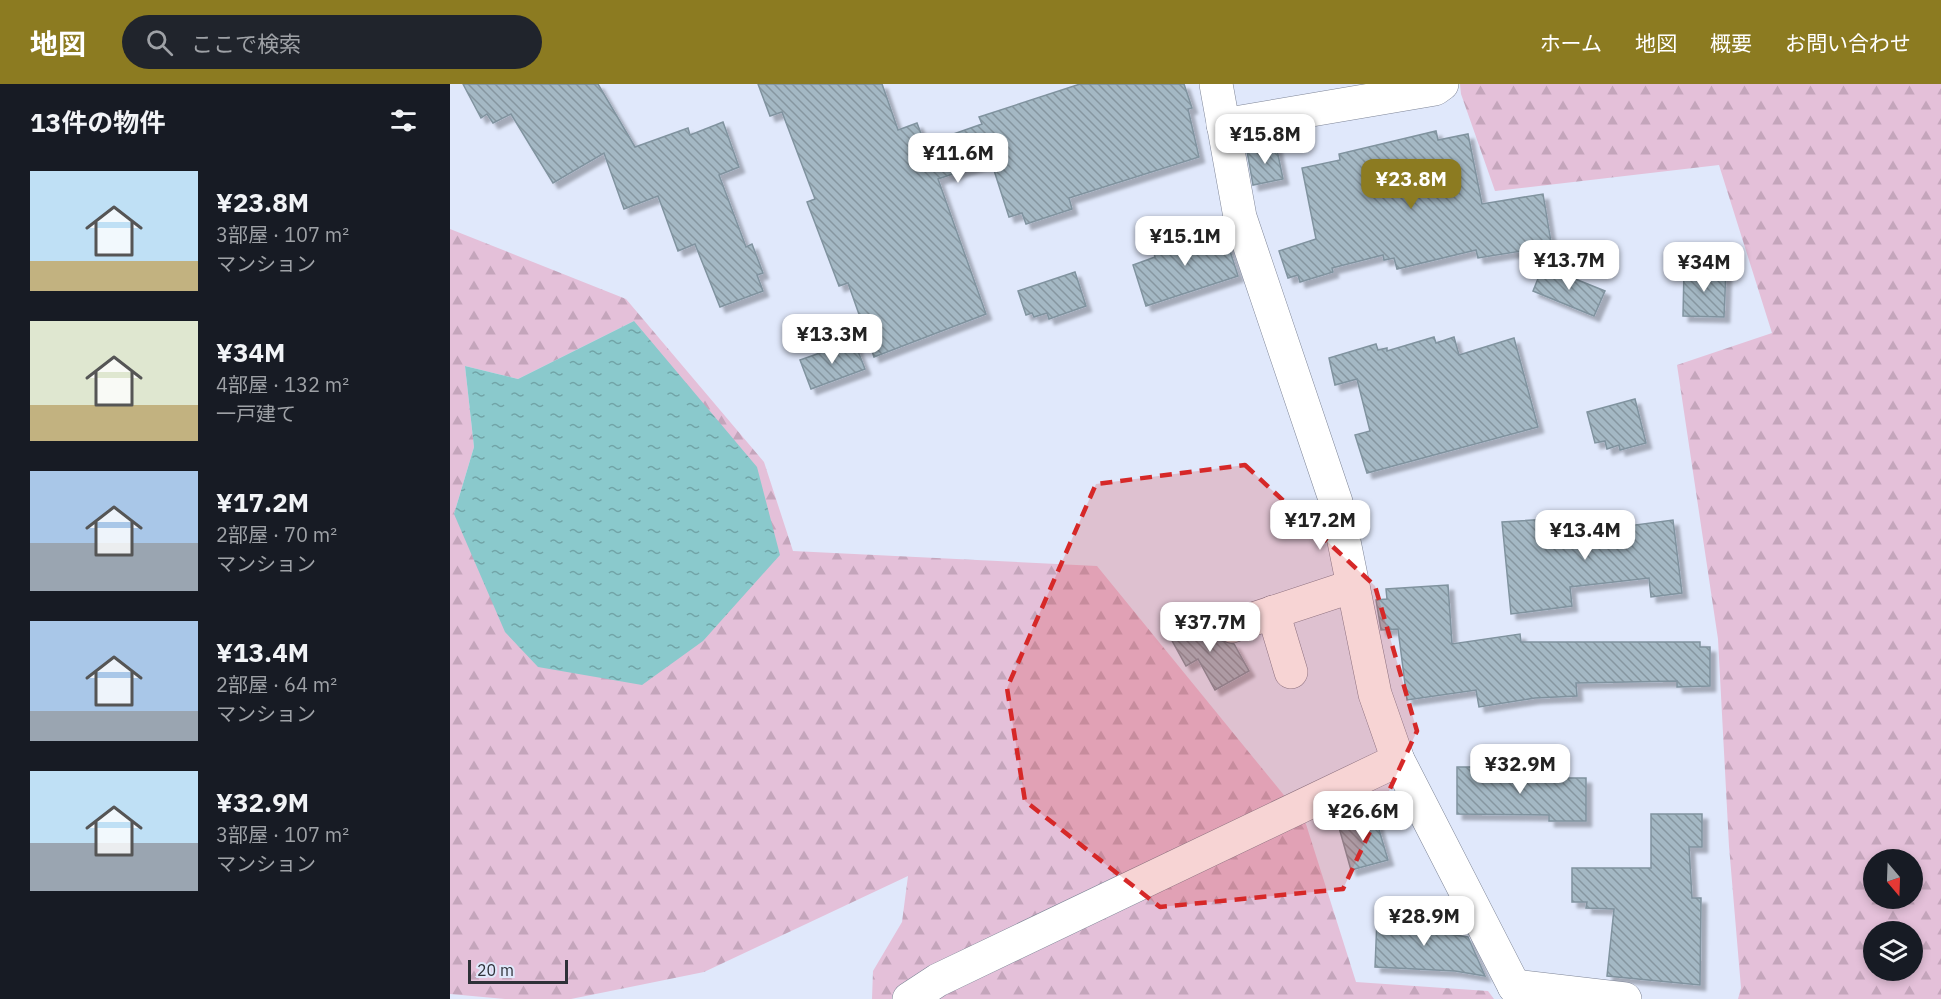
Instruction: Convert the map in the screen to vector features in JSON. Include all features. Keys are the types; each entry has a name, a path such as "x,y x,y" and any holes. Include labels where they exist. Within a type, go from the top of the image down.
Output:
{"street":[{"path":"1216,84 1240,217 1336,502 1375,694 1398,760 1519,993 1625,999"},
{"path":"1223,125 1435,89 1442,84"},
{"path":"1232,626 1353,586"},
{"path":"1273,612 1291,672"},
{"path":"909,999 938,980 1398,760"}],"highlighted area":[{"path":"1245,465 1375,586 1417,731 1343,889 1160,907 1025,801 1007,688 1096,484"}],"green space":[{"path":"1460,84 1941,84 1941,999 1738,999 1741,988 1729,846 1718,639 1677,365 1772,333 1719,165 1495,191 1461,94"},
{"path":"450,229 626,299 764,462 793,551 1097,566 1305,821 1356,982 1488,991 1494,999 872,999 873,971 902,922 908,876 704,972 571,999 505,999 450,994","holes":["634,321 454,514 474,447 465,366 518,379"]}],"water":[{"path":"634,321 757,467 780,555 703,641 642,685 538,667 505,632 454,514 474,447 465,366 518,379"}],"building":[{"path":"463,84 598,84 635,147 688,128 690,135 723,122 739,167 719,175 746,247 752,244 763,273 757,275 763,291 720,307 695,244 678,251 658,196 624,209 604,153 553,183 511,114 493,123 487,114 481,118"},
{"path":"758,84 882,84 898,130 917,123 925,144 982,124 979,117 1080,84 1184,84 1192,108 1188,109 1199,157 1069,198 1072,209 1026,224 1022,213 1009,217 991,161 938,179 986,314 874,357 848,283 839,286 807,202 815,199 782,112 770,116"},
{"path":"1436,131 1438,140 1468,134 1482,204 1543,194 1554,260 1523,265 1521,251 1478,258 1476,250 1397,269 1394,258 1384,260 1383,255 1332,268 1333,272 1300,282 1298,275 1288,278 1279,251 1316,239 1302,168 1340,160 1339,154"},
{"path":"1276,145 1283,179 1253,185 1247,151"},
{"path":"1223,229 1238,276 1146,306 1133,265 1155,257 1152,245 1177,236 1179,243"},
{"path":"1543,266 1605,291 1594,316 1533,291"},
{"path":"1684,269 1726,270 1724,317 1683,316"},
{"path":"1075,272 1086,306 1049,319 1047,313 1034,317 1032,313 1026,315 1018,291"},
{"path":"1434,337 1436,343 1454,337 1459,355 1514,338 1538,427 1367,473 1355,435 1370,431 1357,379 1335,385 1329,358 1376,344 1378,350 1387,348 1387,351"},
{"path":"854,341 865,369 811,389 800,360"},
{"path":"1635,399 1646,443 1620,450 1619,445 1607,449 1605,441 1595,443 1587,412"},
{"path":"1565,518 1567,534 1673,520 1682,593 1651,597 1649,578 1570,587 1572,606 1511,614 1502,522"},
{"path":"1448,585 1452,644 1520,634 1521,642 1700,642 1700,647 1710,647 1710,686 1677,687 1677,681 1576,683 1577,696 1535,698 1479,707 1476,690 1407,700 1398,629 1381,630 1376,600 1387,599 1386,589"},
{"path":"1210,615 1219,640 1234,644 1249,671 1215,690 1198,659 1186,666 1170,637"},
{"path":"1457,767 1489,767 1489,774 1519,774 1519,778 1586,778 1586,821 1549,821 1549,815 1457,814"},
{"path":"1374,813 1388,860 1351,870 1338,824"},
{"path":"1651,814 1702,814 1702,847 1689,847 1692,898 1701,898 1700,985 1607,976 1614,909 1586,908 1587,902 1572,902 1572,868 1651,868"},
{"path":"1377,919 1449,922 1448,934 1468,937 1485,976 1455,971 1375,967"}]}
